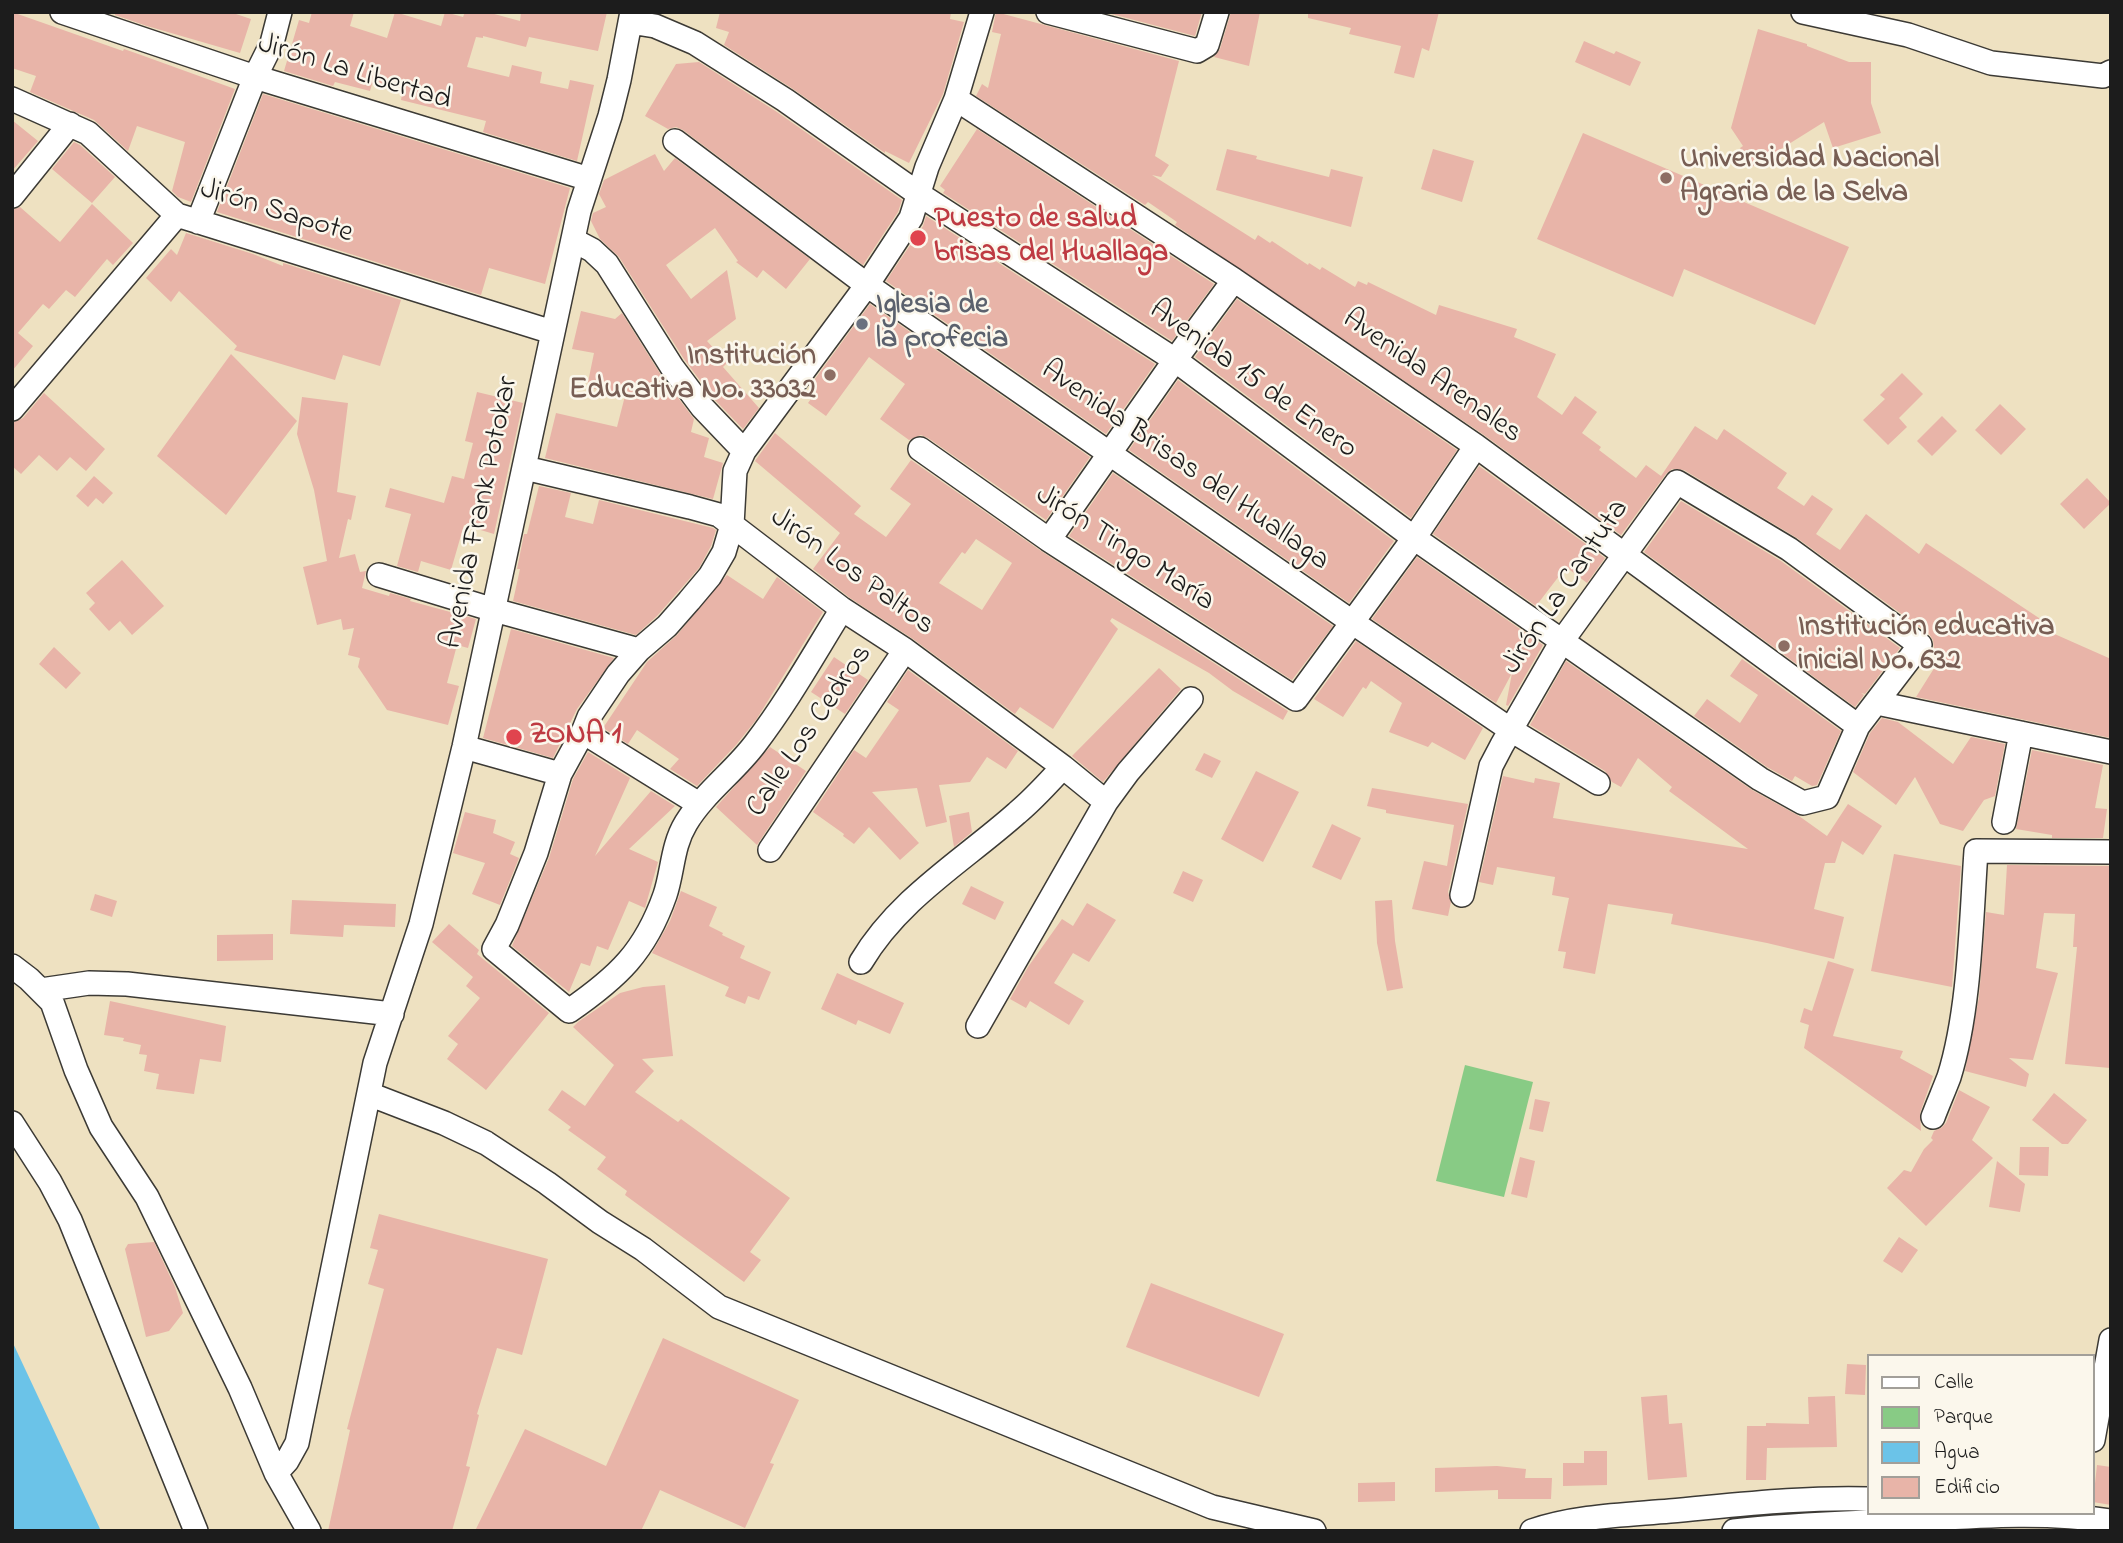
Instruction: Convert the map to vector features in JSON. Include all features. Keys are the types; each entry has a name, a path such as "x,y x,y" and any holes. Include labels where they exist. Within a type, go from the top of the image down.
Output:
{"street":[{"name":"Jirón La Libertad","path":"62,12 255,77 589,179"},
{"path":"12,409 187,218 272,43 281,12"},
{"path":"842,610 755,744 699,804 684,825 671,859 666,893 643,943 621,971 600,990 569,1011 494,949 507,925 536,853 560,774 589,717 601,697 639,650 667,626 710,576 724,552 732,525 735,471 744,451 867,285 911,218 927,167 956,99 982,12"},
{"path":"1048,12 1198,51 1207,45 1217,12"},
{"path":"1803,12 1908,36 1992,63 2103,76 2111,72"},
{"name":"Avenida Frank Potokar","path":"276,1473 287,1461 297,1443 375,1063 421,925 464,747 579,211 610,116 631,17"},
{"name":"Avenida 15 de Enero","path":"631,17 695,43 785,100 919,195 1175,360 1414,538 1760,779 1802,803 1827,797 1858,726"},
{"name":"Jirón Sapote","path":"12,99 88,133 187,218 552,332"},
{"name":"Avenida Arenales","path":"956,99 1234,280 1476,446 1858,726"},
{"path":"12,196 70,124"},
{"name":"Avenida Brisas del Huallaga","path":"675,141 867,285 1352,622 1511,730 1598,783"},
{"path":"573,240 592,250 607,264 687,387 702,407 744,451"},
{"path":"1049,540 1234,280"},
{"path":"1352,622 1414,538 1476,446"},
{"name":"Jirón Tingo María","path":"920,449 1049,540 1296,699 1352,622"},
{"name":"Jirón Los Paltos","path":"525,468 719,515 842,610 905,650 1063,767 1105,802"},
{"name":"Jirón La Cantuta","path":"1462,895 1491,766 1562,641 1677,482 1789,549 1920,645 1877,703"},
{"path":"379,575 639,650"},
{"name":"Calle Los Cedros","path":"770,850 905,650"},
{"path":"978,1026 1105,802 1191,699"},
{"path":"1858,726 1877,703 2111,752"},
{"path":"583,732 699,804"},
{"path":"2004,822 2021,733"},
{"path":"464,747 560,774"},
{"path":"861,962 871,945 917,894 1017,813 1063,767"},
{"path":"1933,1117 1949,1076 1957,1042 1967,968 1976,851 2111,852"},
{"path":"12,966 52,1002 76,1070 101,1127 147,1197 240,1388 276,1473 309,1531"},
{"path":"41,990 89,983 127,984 392,1014"},
{"path":"369,1094 444,1123 486,1143 643,1249 719,1307 1212,1507 1314,1531"},
{"path":"12,1124 50,1182 70,1220 196,1531"},
{"path":"2095,1429 2111,1340"},
{"path":"1532,1531 1558,1523 1635,1514 1794,1500 1868,1499"},
{"path":"1734,1531 1776,1526 1981,1515"},
{"path":"2013,1515 2111,1521"}],"green space":[{"path":"1465,1065 1533,1082 1504,1197 1436,1181"}],"water":[{"path":"12,1341 101,1531 12,1531"}],"building":[{"path":"12,12 235,89 191,202 178,197 172,191 185,142 137,126 128,151 94,120 30,92 36,76 12,68"},
{"path":"115,12 230,12 251,19 240,53 147,26 115,15"},
{"path":"312,12 354,12 350,26 387,38 395,12 441,26 445,12 463,17 465,12 487,12 520,21 521,12 607,12 598,51 529,37 526,47 483,36 476,37 467,67 509,77 512,65 542,72 540,83 568,89 570,80 594,85 577,161 483,132 486,121 401,100 402,94 372,84 370,91 335,82 333,86 284,71 299,20 309,23"},
{"path":"720,12 951,12 950,19 964,22 943,94 909,163 885,153 724,45 729,32 716,28"},
{"path":"996,12 1179,61 1155,156 1169,165 1161,177 1152,175 1255,240 1258,235 1270,243 1272,241 1308,265 1309,263 1320,270 1322,267 1355,287 1358,281 1367,285 1368,282 1436,315 1439,305 1517,329 1514,337 1556,354 1537,397 1562,415 1575,396 1597,412 1582,433 1601,447 1599,450 1636,478 1646,465 1661,476 1695,426 1717,440 1724,429 1787,473 1777,488 1804,506 1812,495 1833,509 1816,534 1840,550 1866,514 1919,554 1926,543 2045,622 2041,628 2111,659 2111,738 1916,697 1943,654 1934,648 1929,634 1797,538 1684,470 1672,469 1666,474 1621,535 1484,435 1175,225 1177,222 1148,202 1145,205 976,96 982,84 988,88 1001,34 992,32"},
{"path":"1104,12 1202,12 1195,36"},
{"path":"1231,12 1260,12 1249,66 1214,57 1220,49"},
{"path":"1308,12 1439,12 1429,51 1422,48 1414,78 1394,73 1401,46 1349,34 1351,28 1308,18"},
{"path":"1758,29 1807,44 1849,62 1871,62 1871,103 1881,133 1833,148 1824,122 1752,167 1731,128"},
{"path":"1584,41 1641,62 1630,86 1575,62"},
{"path":"699,62 777,112 902,200 898,212 863,265 683,130 676,127 668,129 645,116 676,64"},
{"path":"263,94 570,188 545,284 489,268 481,295 217,212"},
{"path":"12,120 38,141 12,171"},
{"path":"977,129 1214,284 1172,341 943,193 945,190 940,186"},
{"path":"1583,133 1849,247 1815,325 1684,269 1673,297 1537,239"},
{"path":"74,142 115,177 92,203 52,169"},
{"path":"1227,149 1329,177 1331,169 1363,177 1351,227 1216,190"},
{"path":"1433,149 1474,161 1462,202 1421,189"},
{"path":"655,154 664,171 675,158 810,259 786,289 763,270 757,278 736,262 738,261 715,228 666,265 691,299 727,270 736,319 707,341 727,363 723,367 759,408 743,429 713,398 684,359 619,257 600,239 591,221 593,213 606,207 599,194 604,180"},
{"path":"92,204 133,243 113,265 107,259 75,297 66,290 49,309 43,304 18,333 33,346 12,371 12,210 20,207 60,242"},
{"path":"926,216 1155,364 1106,434 886,281 923,226"},
{"path":"186,233 283,266 283,263 401,300 380,366 343,355 335,380 234,350 237,346 179,291 171,302 146,278 171,249 177,255"},
{"path":"1237,299 1457,450 1411,518 1195,357"},
{"path":"870,304 1090,457 1046,520 928,438 921,435 909,440 880,419 905,384 869,357 826,416 808,403 816,392 809,387"},
{"path":"581,311 615,319 622,313 661,375 694,419 691,432 709,438 704,457 723,463 713,499 545,458 556,413 617,427 625,396 587,387 594,353 572,349"},
{"path":"231,354 297,421 226,515 157,456"},
{"path":"1902,373 1923,394 1899,418 1907,427 1888,445 1863,420 1885,399 1880,395"},
{"path":"1178,380 1394,541 1349,603 1129,450"},
{"path":"477,392 523,403 494,534 464,525 451,570 421,561 418,572 397,566 411,514 385,507 390,488 444,503 452,476 464,479 473,443 465,441"},
{"path":"44,393 105,449 86,471 70,457 57,471 39,455 21,474 12,466 12,423 23,418"},
{"path":"302,397 348,403 337,492 356,496 339,558 355,554 360,572 366,571 362,588 389,596 390,593 476,619 468,648 457,645 447,683 459,686 448,725 387,710 358,667 360,658 348,655 354,628 343,630 341,619 317,625 303,567 327,561 314,490 297,434"},
{"path":"2000,404 2026,429 2001,455 1975,430"},
{"path":"1942,416 1957,431 1932,456 1917,441"},
{"path":"775,433 861,506 854,514 886,537 911,504 890,489 911,460 1041,551 1288,711 1283,720 1233,691 1209,673 1112,618 1110,621 1118,629 1053,729 1020,707 1015,714 813,569 840,533 755,461","holes":["976,539 1012,563 982,610 939,583 962,552 965,554"]},
{"path":"1479,466 1605,558 1587,583 1566,567 1536,606 1433,534"},
{"path":"1113,473 1333,626 1292,680 1069,536"},
{"path":"94,476 113,493 103,504 96,498 88,507 76,496"},
{"path":"2087,478 2111,503 2084,529 2060,504"},
{"path":"539,486 571,493 565,517 593,524 599,500 716,530 699,568 657,616 636,635 513,601 524,534 527,534"},
{"path":"1681,501 1781,561 1900,648 1865,694 1861,693 1864,695 1855,707 1644,552"},
{"path":"1417,557 1543,645 1508,706 1506,705 1512,673 1496,703 1372,619"},
{"path":"122,560 164,606 132,635 120,621 109,631 89,609 95,603 86,593"},
{"path":"727,575 763,599 777,577 823,612 756,720 697,786 670,769 679,759 637,730 628,744 603,728 647,662 677,635"},
{"path":"511,629 614,658 577,709 553,758 483,738"},
{"path":"1356,641 1483,728 1465,760 1432,742 1428,747 1389,732 1402,703 1371,681 1366,689 1363,687 1343,717 1314,699"},
{"path":"54,647 81,673 66,689 39,664"},
{"path":"834,657 868,680 845,714 811,692"},
{"path":"1742,659 1841,731 1817,785 1812,786 1795,776 1792,781 1767,767 1694,716 1707,699 1740,723 1758,695 1730,676"},
{"path":"1566,661 1752,790 1799,816 1827,836 1848,804 1882,826 1863,855 1842,841 1835,863 1825,863 1814,909 1844,917 1834,959 1671,924 1673,914 1608,904 1595,974 1563,968 1566,952 1558,951 1569,898 1552,895 1555,877 1497,867 1493,885 1479,882 1503,776 1534,783 1535,778 1560,783 1553,818 1748,849 1669,791 1672,787 1638,758 1621,787 1612,782 1605,771 1530,725"},
{"path":"1159,668 1181,689 1103,782 1072,756"},
{"path":"908,670 1018,751 1006,769 987,757 970,782 939,785 947,822 926,827 917,788 872,792 919,843 900,860 869,827 854,844 813,812 854,750 866,758 899,710 887,702"},
{"path":"1882,718 1898,722 1953,764 1971,737 2005,744 1995,796 1984,800 1963,831 1940,824 1915,777 1896,805 1853,772 1870,733"},
{"path":"770,747 806,771 757,845 716,807"},
{"path":"2032,750 2103,765 2095,808 2107,809 2103,838 2052,838 2052,835 2016,829"},
{"path":"588,752 630,778 595,856 651,791 675,806 629,849 658,862 645,908 629,901 608,950 597,946 590,966 581,963 569,992 512,946 549,858 573,779"},
{"path":"1204,753 1221,761 1212,778 1195,770"},
{"path":"1256,771 1299,792 1263,862 1221,839"},
{"path":"1372,788 1468,804 1448,892 1451,902 1448,916 1412,909 1424,861 1447,866 1454,825 1386,813 1386,810 1367,806"},
{"path":"465,812 496,820 493,833 515,842 510,854 519,858 500,905 472,894 485,863 453,853"},
{"path":"969,812 972,832 954,847 949,816"},
{"path":"1332,824 1361,838 1341,880 1312,867"},
{"path":"1894,854 1961,866 1952,987 1871,971"},
{"path":"2007,865 2111,866 2110,1068 2065,1064 2077,947 2073,947 2075,914 2044,913 2036,968 2058,973 2033,1060 2009,1058 2029,1074 2026,1087 1965,1071 1979,997 1986,912 2004,915"},
{"path":"1183,871 1203,880 1193,902 1173,893"},
{"path":"971,886 1004,902 995,920 962,904"},
{"path":"681,891 717,907 709,926 745,946 740,958 771,972 759,1000 748,996 745,1004 725,996 729,987 652,953 670,921"},
{"path":"95,894 117,901 112,917 90,910"},
{"path":"292,900 396,904 395,927 344,925 343,937 290,934"},
{"path":"1392,900 1395,941 1403,988 1387,991 1377,943 1375,901"},
{"path":"1087,903 1116,920 1089,962 1073,953 1054,983 1084,1001 1069,1025 1030,1001 1026,1008 1010,999 1028,967 1062,919 1073,926"},
{"path":"449,924 479,950 477,954 549,1013 486,1090 447,1059 458,1044 448,1036 480,998 466,986 473,977 432,942"},
{"path":"273,934 273,960 217,961 217,935"},
{"path":"1828,961 1854,969 1833,1036 1903,1051 1900,1058 1933,1076 1920,1113 1921,1131 1804,1048 1809,1025 1800,1022 1804,1008 1812,1011"},
{"path":"837,973 904,1003 890,1034 858,1020 856,1025 821,1009"},
{"path":"665,985 673,1056 642,1059 654,1071 635,1092 678,1122 681,1119 790,1198 750,1252 761,1260 744,1282 625,1195 627,1191 597,1169 606,1157 568,1130 571,1127 548,1110 562,1090 585,1106 614,1065 573,1027 620,993"},
{"path":"110,1001 226,1026 221,1062 200,1059 194,1094 156,1089 159,1074 144,1071 147,1055 139,1054 141,1045 123,1041 124,1038 104,1035"},
{"path":"1959,1090 1990,1107 1972,1140 1993,1158 1926,1226 1887,1188 1904,1170 1911,1172 1924,1149 1933,1140 1931,1138 1934,1131 1946,1123"},
{"path":"2054,1093 2087,1120 2068,1144 2062,1144 2032,1120"},
{"path":"1535,1099 1550,1102 1543,1132 1529,1129"},
{"path":"2020,1147 2049,1147 2048,1176 2019,1175"},
{"path":"1520,1157 1535,1161 1527,1198 1511,1194"},
{"path":"1997,1161 2025,1184 2020,1212 1989,1207"},
{"path":"379,1214 548,1259 522,1355 497,1348 477,1414 479,1415 466,1466 470,1467 452,1531 328,1531 350,1430 347,1429 384,1289 368,1284 378,1250 370,1248"},
{"path":"1899,1237 1918,1250 1902,1273 1883,1261"},
{"path":"154,1242 175,1287 183,1313 169,1331 146,1337 125,1249 128,1244"},
{"path":"1151,1283 1284,1334 1259,1397 1126,1347"},
{"path":"663,1338 799,1400 770,1463 774,1464 745,1528 660,1490 641,1531 475,1531 525,1429 606,1466"},
{"path":"1847,1364 1866,1365 1865,1395 1845,1394"},
{"path":"1667,1395 1669,1424 1682,1423 1687,1477 1648,1480 1641,1397"},
{"path":"1835,1396 1837,1447 1767,1448 1766,1480 1746,1480 1747,1426 1766,1426 1766,1423 1809,1424 1808,1397"},
{"path":"1584,1451 1607,1451 1607,1485 1563,1486 1563,1463 1584,1463"},
{"path":"2097,1465 2111,1467 2111,1505 2095,1502"},
{"path":"1497,1466 1526,1469 1525,1478 1552,1478 1551,1499 1498,1499 1498,1490 1435,1492 1435,1468"},
{"path":"1395,1482 1395,1501 1358,1502 1358,1483"}],"place":[{"name":"Universidad Nacional Agraria de la Selva","path":"1666,178"},
{"name":"Puesto de salud brisas del Huallaga","path":"918,238"},
{"name":"Iglesia de la profecia","path":"862,324"},
{"name":"Institución Educativa No. 33032","path":"830,375"},
{"name":"Institución educativa inicial No. 632","path":"1784,646"},
{"name":"ZONA 1","path":"514,737"}]}
